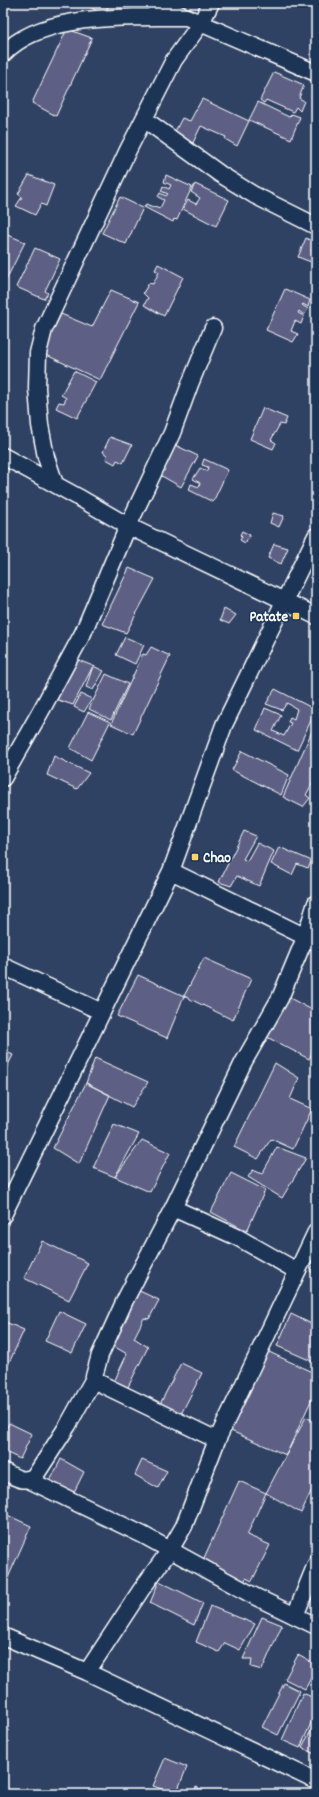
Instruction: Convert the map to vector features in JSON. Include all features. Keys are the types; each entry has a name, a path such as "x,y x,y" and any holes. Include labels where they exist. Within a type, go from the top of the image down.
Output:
{"street":[{"path":"154,3 316,74"},
{"path":"55,484 46,457 40,425 37,374 40,341 44,329 144,119 194,20 211,3"},
{"path":"3,54 28,36 47,27 62,23 88,20 194,20"},
{"path":"144,119 220,174 254,195 316,226"},
{"path":"3,778 42,709 82,633 128,526 172,433 190,384 214,328"},
{"path":"3,456 128,526 316,616"},
{"path":"3,1215 171,871 224,725 316,536"},
{"path":"171,871 311,940"},
{"path":"3,1471 22,1481 29,1480 35,1476 68,1425 93,1380 100,1356 126,1298 173,1208 243,1063 311,940 316,903"},
{"path":"3,966 102,1012"},
{"path":"173,1208 237,1237 298,1271"},
{"path":"87,1672 141,1590 170,1550 184,1526 216,1440 316,1232"},
{"path":"93,1380 216,1440"},
{"path":"29,1480 170,1550 254,1596 316,1626"},
{"path":"295,1616 316,1564"},
{"path":"3,1636 87,1672 316,1781"}],"building":[{"path":"82,3 110,3 104,14"},
{"path":"67,29 92,38 56,116 32,103"},
{"path":"274,72 304,85 299,98 304,101 300,111 296,107 293,112 266,100 264,103 260,100"},
{"path":"202,99 249,121 237,146 225,139 226,137 201,126 190,149 172,137 182,118 190,121"},
{"path":"258,102 289,117 292,114 300,117 291,139 249,120"},
{"path":"29,175 54,185 46,206 41,204 35,215 16,206 22,197 18,194"},
{"path":"166,175 192,187 177,220 174,219 173,222 144,207 146,204 160,208 164,200 158,197 160,193 166,196 168,194 161,191 163,186 169,189 171,185 164,182"},
{"path":"195,184 229,200 216,226 183,209 188,200 196,204 200,198 191,192"},
{"path":"120,197 143,208 126,244 102,233"},
{"path":"3,233 25,242 5,282 3,281"},
{"path":"306,238 315,243 311,251 316,252 316,264 298,257"},
{"path":"35,248 60,259 45,291 48,293 44,299 16,287"},
{"path":"158,264 183,277 164,316 144,305 148,298 143,293 149,283 153,284 159,272 155,270"},
{"path":"285,289 310,300 308,307 303,304 302,305 308,309 304,315 299,311 298,313 304,316 301,324 295,321 291,331 298,334 293,342 266,330"},
{"path":"111,290 139,302 100,380 42,353 61,314 92,327"},
{"path":"74,371 96,382 77,418 56,408 59,402 64,403 66,398 61,395"},
{"path":"263,408 287,418 284,425 280,424 271,440 276,443 273,449 250,439"},
{"path":"110,437 132,445 123,463 117,460 115,464 106,459 107,455 103,452"},
{"path":"173,444 198,456 181,487 160,475"},
{"path":"204,459 228,470 213,502 189,490 191,484 199,487 200,483 193,479 200,468 207,471 208,467 202,465"},
{"path":"273,513 284,516 279,527 270,523"},
{"path":"242,531 250,535 245,543 240,540 242,537 240,535"},
{"path":"274,544 288,548 281,564 268,558"},
{"path":"129,568 155,579 126,633 102,624"},
{"path":"224,609 236,615 229,624 220,620"},
{"path":"125,637 144,645 135,664 116,655"},
{"path":"151,647 170,656 133,734 111,724 143,654 146,655"},
{"path":"73,658 93,666 73,705 52,698"},
{"path":"93,666 104,671 93,690 86,687"},
{"path":"106,674 128,684 111,720 89,709"},
{"path":"275,689 316,710 297,750 256,730 265,708 281,715 273,731 284,736 291,723 288,722 290,717 294,719 297,709 287,703 282,710 266,704"},
{"path":"81,694 92,699 84,712 74,707"},
{"path":"88,712 110,722 91,760 70,748"},
{"path":"316,722 316,776 306,795 310,798 303,807 283,797"},
{"path":"242,751 289,775 281,795 232,770"},
{"path":"54,756 89,773 77,789 47,775"},
{"path":"244,831 256,836 243,859 247,861 257,843 274,851 259,886 237,876 231,886 219,882"},
{"path":"279,847 312,861 308,868 297,864 292,875 271,864"},
{"path":"204,958 251,979 233,1020 184,996"},
{"path":"138,975 184,996 167,1038 117,1016"},
{"path":"284,995 316,1012 316,1044 309,1059 263,1035"},
{"path":"3,1050 13,1055 3,1075"},
{"path":"95,1058 148,1082 132,1107 86,1083"},
{"path":"275,1063 299,1078 290,1099 312,1109 293,1149 271,1139 258,1159 234,1147"},
{"path":"86,1083 110,1095 79,1164 53,1148"},
{"path":"114,1124 139,1134 115,1177 93,1168"},
{"path":"142,1140 170,1153 150,1192 115,1177"},
{"path":"277,1147 306,1158 282,1198 248,1177 253,1170 262,1174"},
{"path":"231,1173 265,1190 247,1231 211,1212"},
{"path":"42,1241 88,1263 69,1300 24,1278"},
{"path":"316,1261 316,1275 310,1271"},
{"path":"135,1289 159,1300 149,1319 144,1318 134,1338 148,1347 127,1389 114,1382 127,1354 110,1344"},
{"path":"59,1311 86,1324 72,1353 45,1341"},
{"path":"291,1314 316,1326 316,1363 277,1346"},
{"path":"3,1321 24,1330 3,1376"},
{"path":"267,1351 316,1374 316,1390 286,1455 231,1431"},
{"path":"181,1363 202,1373 180,1416 159,1406"},
{"path":"306,1417 316,1422 316,1481 301,1513 266,1493"},
{"path":"9,1423 32,1434 20,1459 3,1451 3,1436"},
{"path":"61,1459 84,1472 72,1496 48,1485"},
{"path":"142,1460 167,1471 158,1488 135,1475"},
{"path":"239,1481 266,1493 247,1535 270,1545 252,1581 246,1578 244,1582 203,1560"},
{"path":"3,1513 31,1526 3,1589"},
{"path":"159,1581 203,1603 194,1625 150,1603"},
{"path":"210,1606 255,1624 240,1650 225,1643 219,1652 196,1642"},
{"path":"262,1617 282,1625 262,1670 251,1667 252,1659 243,1659"},
{"path":"298,1655 316,1665 316,1669 305,1689 285,1679"},
{"path":"284,1683 300,1691 278,1735 262,1727"},
{"path":"303,1693 316,1699 316,1712 300,1748 282,1740"},
{"path":"313,1727 316,1728 316,1755 302,1747"},
{"path":"165,1758 187,1767 176,1794 153,1786"},
{"path":"196,1787 212,1794 193,1794"},
{"path":"146,1789 158,1794 144,1794"}],"place":[{"name":"Patate","path":"296,616"},
{"name":"Chao","path":"195,857"}]}
